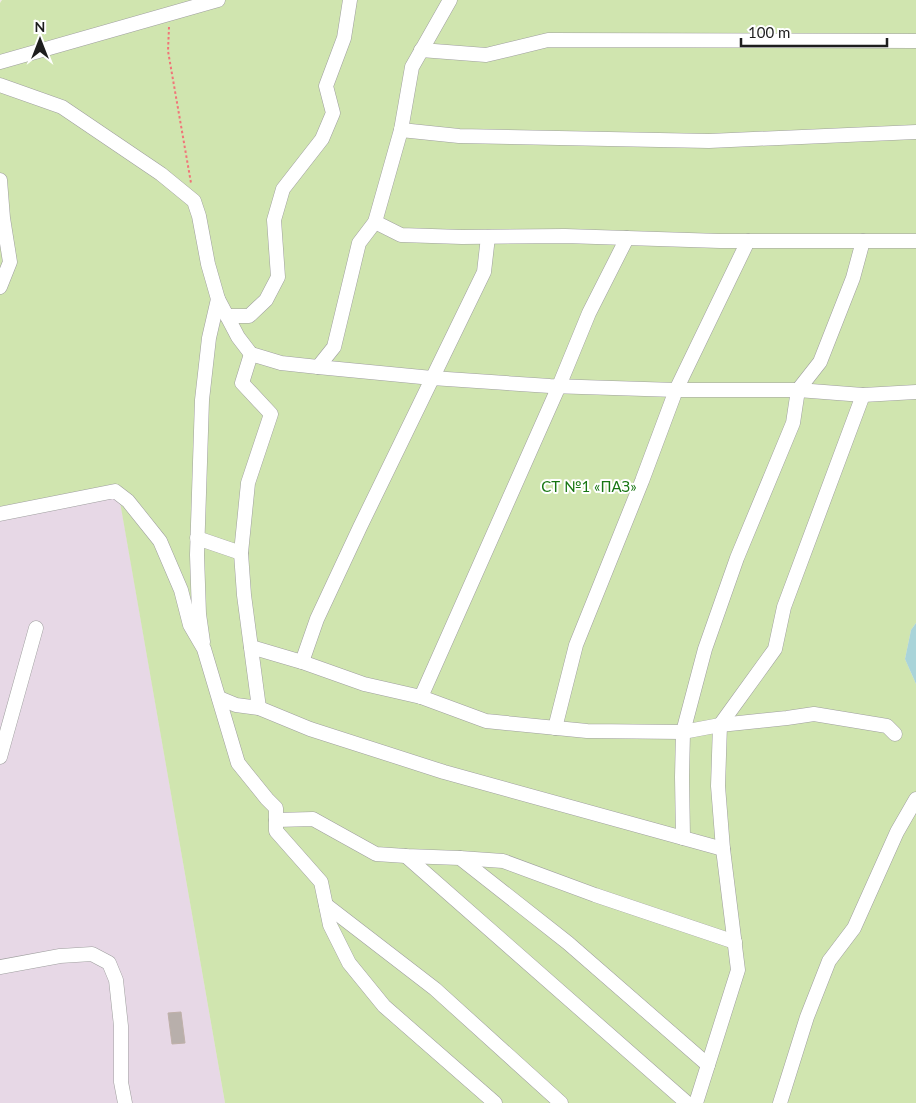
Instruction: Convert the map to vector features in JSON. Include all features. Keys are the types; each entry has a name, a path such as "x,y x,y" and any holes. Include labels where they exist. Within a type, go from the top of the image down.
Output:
{"street":[{"path":"0,62 218,0"},
{"path":"227,316 250,316 266,300 278,277 274,220 283,189 322,138 333,113 326,86 344,38 350,0"},
{"path":"318,367 334,347 359,243 374,222 401,130 412,66 450,0"},
{"path":"421,50 486,55 548,40 916,41"},
{"path":"0,85 62,107 161,174 194,201 218,299 238,337 251,354 282,362 318,367 432,378 559,386 676,390 798,390 863,395 916,392"},
{"path":"401,130 459,136 709,141 916,132"},
{"path":"0,180 3,218 10,262 0,287"},
{"path":"374,222 401,235 565,236 748,241 916,241"},
{"path":"302,662 317,619 360,526 484,272 488,237"},
{"path":"420,697 559,386 588,313 627,238"},
{"path":"555,728 576,645 642,481 676,390 748,241"},
{"path":"683,838 683,732 705,649 737,558 793,423 798,390 820,362 854,278 863,241"},
{"path":"218,299 209,338 202,400 197,538 199,614 204,649 238,763 276,808 276,831 321,882 330,924 349,963 384,1006 495,1103"},
{"path":"251,354 242,383 271,414 248,483 241,553 244,595 259,708"},
{"path":"696,1103 738,970 723,849 718,786 720,725 775,649 784,607 863,395"},
{"path":"0,514 115,491 128,502 160,541 182,590 190,625 204,649"},
{"path":"197,538 241,553"},
{"path":"0,757 36,628"},
{"path":"251,647 302,662 364,684 420,697 486,721 586,731 683,732 720,725 814,714 888,726 895,734"},
{"path":"218,698 236,705 259,708 310,728 444,772 723,849"},
{"path":"780,1103 807,1017 830,962 854,928 897,832 916,799"},
{"path":"276,820 313,820 376,854 503,861 734,942"},
{"path":"406,856 688,1103"},
{"path":"460,858 568,943 708,1065"},
{"path":"326,905 435,989 561,1103"},
{"path":"0,967 60,956 92,954 109,963 116,980 121,1026 121,1082 125,1103"}],"path":[{"path":"170,13 168,51 190,182"}],"shaded area":[{"path":"112,496 120,501 225,1103 0,1103 0,519"}],"green space":[{"name":"СТ №1 «ПАЗ»","path":"2,0 916,0 916,623 911,630 905,659 916,684 916,1103 225,1103 120,502 112,496 0,519 0,3"}],"water":[{"path":"916,623 916,684 905,659 911,630"}],"building":[{"path":"181,1012 185,1043 172,1044 168,1013"}]}
